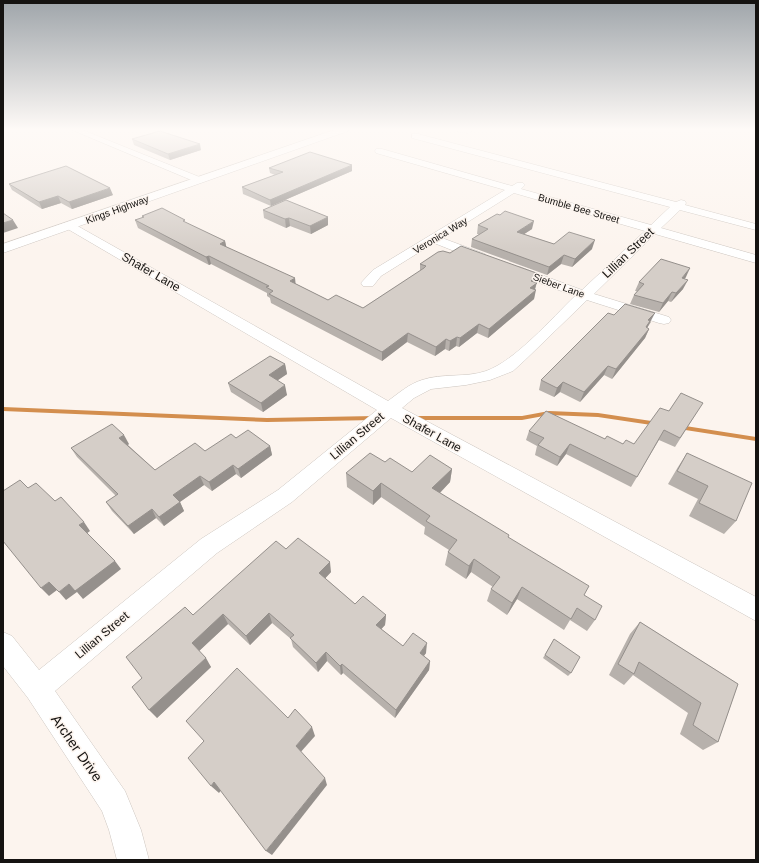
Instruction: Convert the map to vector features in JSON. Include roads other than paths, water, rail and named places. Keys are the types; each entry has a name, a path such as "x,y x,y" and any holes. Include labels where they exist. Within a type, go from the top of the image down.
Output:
{"street":[{"path":"173,169 199,180"},
{"name":"Kings Highway","path":"3,250 230,169"},
{"name":"Bumble Bee Street","path":"442,169 756,259"},
{"path":"543,169 756,227"},
{"name":"Veronica Way","path":"368,283 377,273 546,170"},
{"name":"Lillian Street","path":"37,689 209,546 285,496 408,394 427,384 466,380 490,375 507,367 519,358 679,205"},
{"name":"Shafer Lane","path":"70,226 389,409 756,610"},
{"name":"Sieber Lane","path":"433,239 584,295 611,302 664,320"},
{"name":"Archer Drive","path":"3,645 37,689 114,802 125,830 133,860"}],"waterway":[{"path":"3,409 267,420 375,418"},
{"path":"412,418 522,418 549,413 598,415 658,424"},
{"path":"679,427 756,439"}]}
